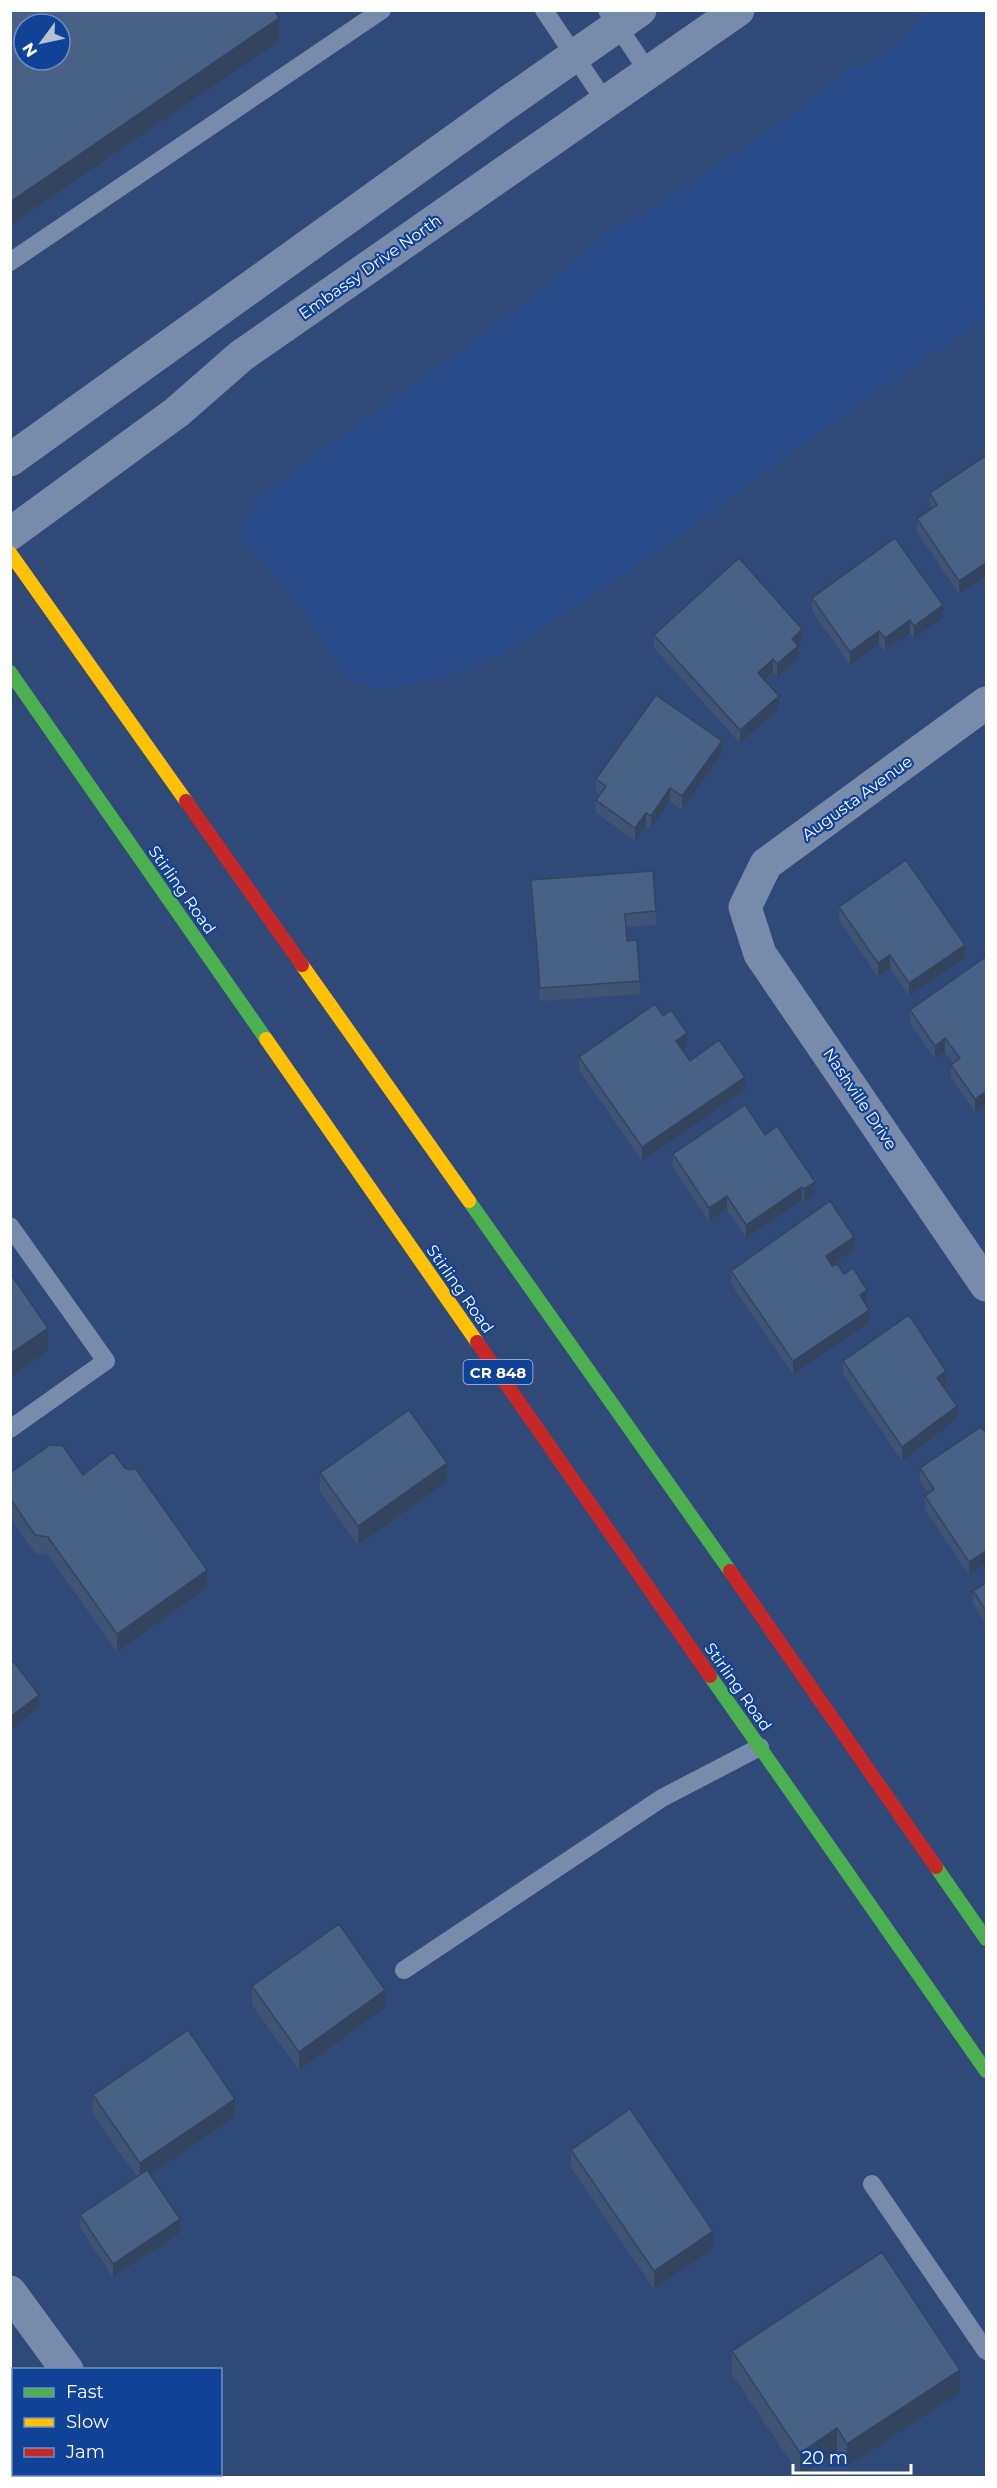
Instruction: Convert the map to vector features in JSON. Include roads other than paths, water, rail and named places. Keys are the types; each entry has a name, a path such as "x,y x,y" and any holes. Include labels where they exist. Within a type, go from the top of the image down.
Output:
{"main road":[{"path":"10,554 710,1542 987,1939"},
{"name":"Stirling Road","path":"10,672 987,2071"}],"street":[{"name":"Embassy Drive North","path":"10,534 177,412 241,356 738,10"},
{"path":"10,460 574,57 622,16"},
{"name":"Augusta Avenue","path":"745,907 766,864 987,703"},
{"name":"Nashville Drive","path":"745,907 760,954 987,1285"},
{"path":"10,2292 67,2368"}],"lane":[{"path":"10,262 382,10"},
{"path":"544,10 606,104"},
{"path":"622,16 650,73"},
{"path":"10,1226 106,1361 10,1429"},
{"path":"404,1970 662,1798 760,1747"},
{"path":"872,2184 987,2351"}],"water":[{"path":"926,11 986,11 986,317 846,412 659,551 500,655 435,680 382,689 356,683 339,668 325,642 274,572 241,538 240,527 262,494 529,301 594,245 603,233 651,211 776,126 837,81 849,67 869,64 901,40"}]}
